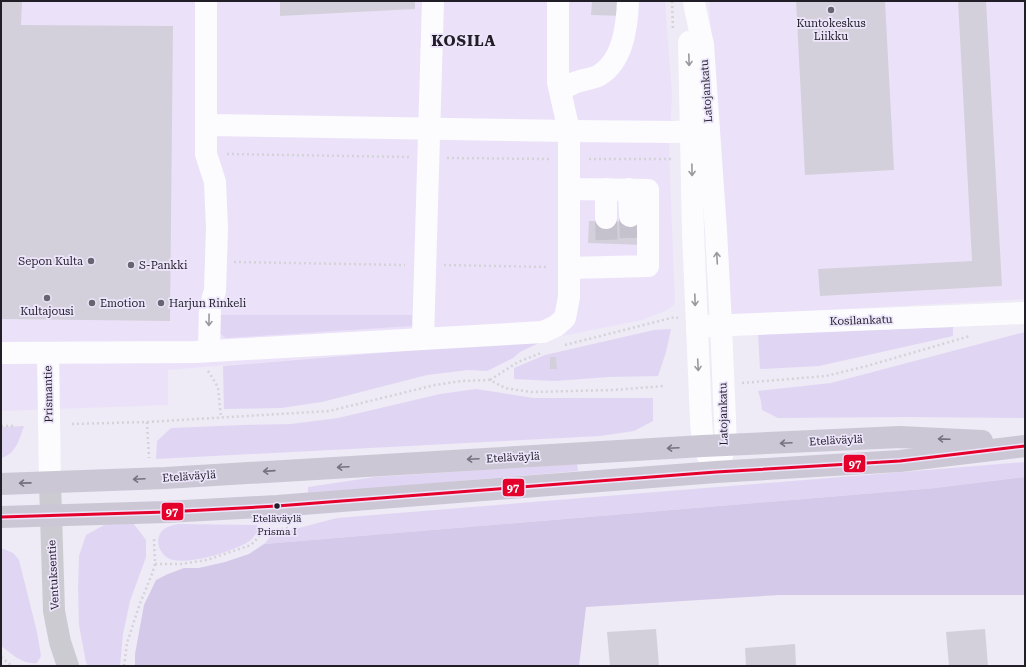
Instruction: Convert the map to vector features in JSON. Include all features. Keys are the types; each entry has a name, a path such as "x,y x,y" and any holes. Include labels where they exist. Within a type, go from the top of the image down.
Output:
{"highway":[{"name":"Eteläväylä","path":"1,484 165,478 726,445 900,438 1025,442"},
{"path":"1,517 277,506 716,472 900,461 1025,446"}],"main road":[{"name":"Ventuksentie","path":"50,483 54,611 60,642 68,666"}],"street":[{"path":"206,1 206,154 215,182 217,228 215,291 210,307 209,351"},
{"path":"423,339 432,1"},
{"path":"48,352 209,351 543,332 556,326 565,318 569,297 569,131 558,82 558,1"},
{"path":"560,90 598,76 613,64 624,38 628,1"},
{"name":"Latojankatu","path":"695,4 703,45 700,131 693,232 696,326 703,446 716,472"},
{"path":"206,125 569,131 700,131"},
{"name":"Latojankatu","path":"700,131 721,325 726,445 716,472"},
{"path":"569,189 648,190 648,266 631,257 607,257 569,268"},
{"path":"606,190 606,218"},
{"path":"629,190 630,216"},
{"name":"Kosilankatu","path":"696,326 1025,313"},
{"name":"Prismantie","path":"3,355 48,352 50,483"}],"path":[{"path":"216,262 569,268"},
{"path":"563,346 675,317 696,326"},
{"path":"736,384 826,376 867,366 971,336"},
{"path":"490,380 518,362 543,352"},
{"path":"72,424 147,422 328,411 435,385 461,381 490,380 505,388 531,392 612,390 664,386"},
{"path":"147,422 149,458"},
{"path":"1,426 15,426"},
{"path":"155,564 181,564 207,560 252,545 264,531 288,528"},
{"path":"124,666 127,643 155,564 154,539"},
{"path":"1,657 12,666"}],"shaded area":[{"path":"1,1 665,1 672,95 669,150 675,304 667,310 642,320 547,339 168,370 168,405 1,411"},
{"path":"709,1 1025,1 1025,299 728,315"},
{"path":"216,315 412,315 412,326 226,338 219,333"},
{"path":"953,327 953,336 819,366 760,369 758,334"},
{"path":"671,329 666,352 658,376 609,377 555,381 514,379 514,368 545,355 654,330"},
{"path":"1025,332 1025,418 778,418 762,410 758,391 831,383"},
{"path":"547,339 520,352 513,358 487,371 468,370 427,375 322,402 281,408 224,409 223,366"},
{"path":"476,389 534,398 653,398 653,421 634,431 600,436 156,459 157,441 171,428 291,424 338,418 440,394"},
{"path":"24,426 14,450 1,458 1,427"},
{"path":"1025,462 1025,477 935,488 264,544 272,535 337,518"},
{"path":"577,464 578,471 308,494 308,487 375,477"},
{"path":"1025,477 1025,595 779,595 586,607 579,666 135,666 135,654 144,605 156,580 184,568 199,568 225,562 249,554 264,544 935,488"},
{"path":"133,523 146,540 146,557 130,601 123,634 120,666 88,666 79,625 79,556 86,535 106,524"},
{"path":"178,524 257,525 258,531 249,541 232,550 201,559 181,561 173,560 164,555 161,552 158,542 160,533 164,529"},
{"path":"1,548 13,553 19,560 37,632 41,656 37,663 22,661 1,646"}],"building":[{"path":"1,1 22,1 21,25 173,26 170,321 1,319"},
{"path":"280,1 415,1 415,9 280,16"},
{"path":"592,1 623,1 623,16 591,15"},
{"path":"796,1 885,1 894,170 805,175"},
{"path":"958,1 986,1 1002,286 820,296 818,269 972,261"},
{"path":"589,221 645,222 645,245 588,243"},
{"path":"550,357 556,357 557,369 550,369"},
{"path":"656,629 659,666 610,666 607,632"},
{"path":"985,629 988,666 949,666 946,632"},
{"path":"795,644 796,666 746,666 745,648"}],"tunnel":[{"path":"630,216 631,249"},
{"path":"606,218 607,248"}],"transit line":[{"name":"97","path":"1,517 166,512 277,506 716,472 900,461 1025,446"}],"place":[{"name":"Kuntokeskus Liikku","path":"831,10"},
{"name":"Sepon Kulta","path":"91,261"},
{"name":"S-Pankki","path":"131,265"},
{"name":"Kultajousi","path":"47,298"},
{"name":"Emotion","path":"92,303"},
{"name":"Harjun Rinkeli","path":"161,303"},
{"name":"Eteläväylä Prisma I","path":"277,506"}],"district":[{"name":"KOSILA","path":"464,41"}]}
